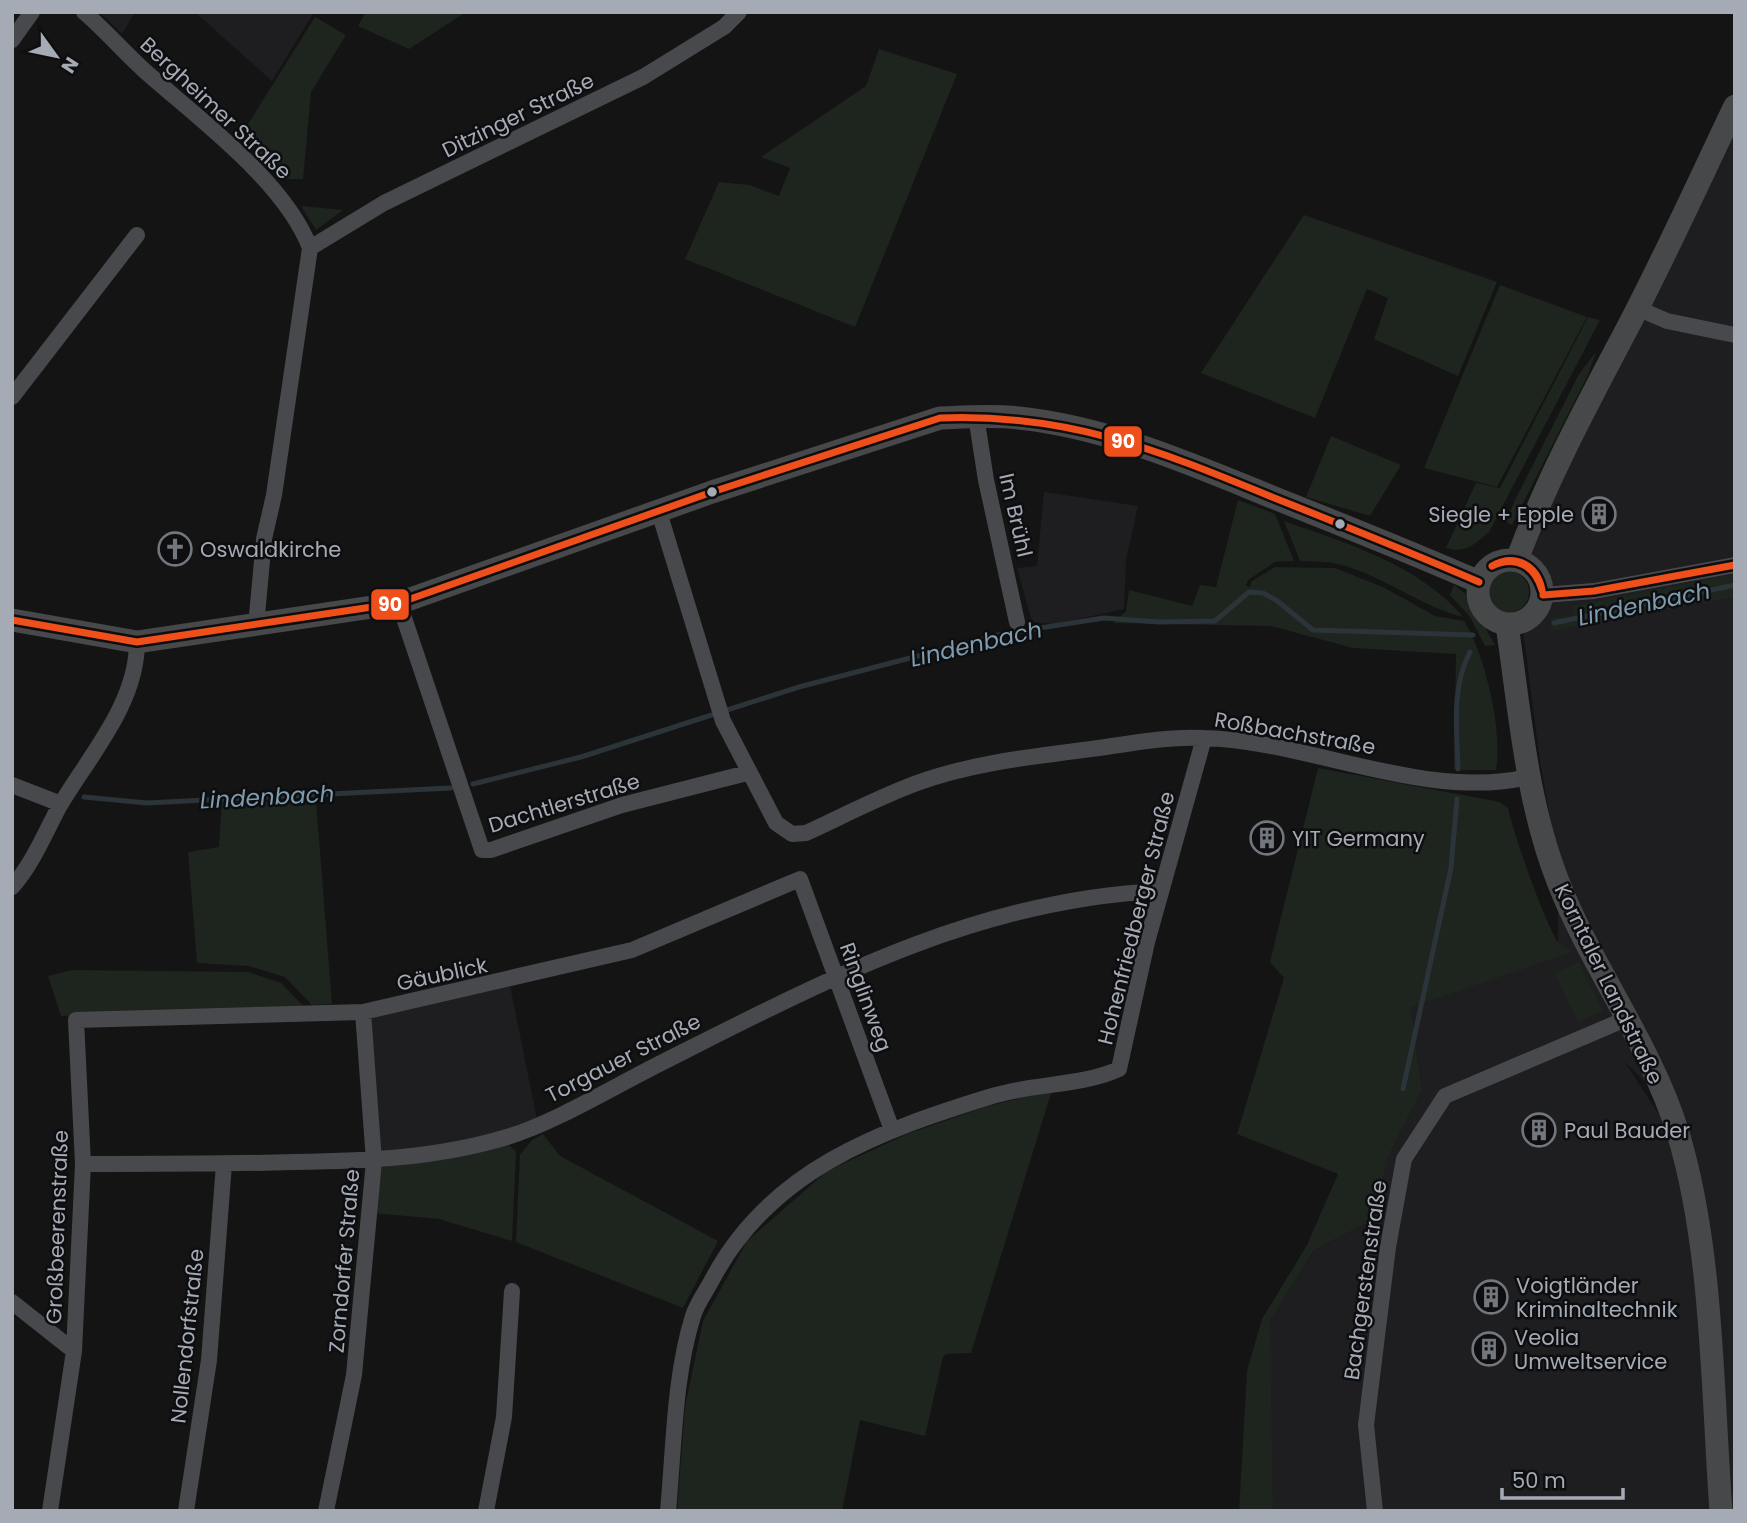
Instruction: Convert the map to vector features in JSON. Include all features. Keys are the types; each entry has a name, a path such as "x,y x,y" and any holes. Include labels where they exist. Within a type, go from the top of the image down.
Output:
{"main road":[{"path":"1517,560 1595,386 1637,308 1735,106"},
{"path":"12,620 136,642 398,603 712,492 940,418 976,416 1020,418 1090,431 1153,451 1340,523 1479,582"},
{"path":"1517,560 1536,572 1543,595 1532,617 1520,624 1507,625 1493,621 1483,610 1478,596 1479,582 1490,566 1499,561 1517,560"},
{"name":"Korntaler Landstraße","path":"1507,625 1528,777 1539,829 1560,887 1664,1096 1691,1184 1701,1240 1721,1511"}],"street":[{"path":"12,40 32,12"},
{"name":"Bergheimer Straße","path":"84,12 227,143 288,206 302,226 310,248"},
{"name":"Ditzinger Straße","path":"310,248 368,211 643,77 724,27 739,12"},
{"path":"12,397 137,235"},
{"path":"256,626 264,539 274,495 310,248"},
{"path":"1637,308 1686,327 1735,335"},
{"name":"Im Brühl","path":"976,416 986,480 1017,622"},
{"name":"Roßbachstraße","path":"660,512 723,721 747,773 776,823 792,834 806,833 918,783 1008,760 1150,741 1204,738 1275,747 1465,783 1509,781 1528,777"},
{"path":"1543,595 1594,591 1735,565"},
{"name":"Dachtlerstraße","path":"398,603 482,850 491,850 622,805 747,773"},
{"path":"12,887 120,706 137,658 136,642"},
{"name":"Hohenfriedberger Straße","path":"668,1511 679,1391 694,1314 730,1247 776,1198 836,1155 892,1129 993,1095 1119,1069 1161,891 1204,738"},
{"path":"12,785 61,804"},
{"name":"Ringlinweg","path":"800,879 892,1129"},
{"name":"Gäublick","path":"76,1020 362,1012 632,950 800,879"},
{"name":"Torgauer Straße","path":"83,1164 374,1161 449,1151 509,1137 835,976 955,928 1028,908 1104,893 1161,891"},
{"name":"Zorndorfer Straße","path":"326,1511 354,1375 374,1161 362,1012"},
{"name":"Bachgerstenstraße","path":"1375,1511 1366,1425 1388,1247 1404,1159 1445,1097 1626,1019"},
{"name":"Großbeerenstraße","path":"50,1511 74,1351 83,1164 76,1020"},
{"name":"Nollendorfstraße","path":"186,1511 209,1360 224,1164"},
{"path":"486,1511 504,1417 512,1291"},
{"name":"Großbeerenstraße","path":"12,1302 74,1351"}],"shaded area":[{"path":"99,12 135,12 122,34"},
{"path":"195,12 314,12 272,81"},
{"path":"366,12 466,12 409,49 358,26"},
{"path":"315,17 346,35 311,92 303,179 286,179 240,137"},
{"path":"879,49 957,74 855,327 685,259 719,182 749,185 779,196 790,168 761,157 866,86"},
{"path":"1735,106 1735,1511 1256,1511 1270,1321 1314,1250 1373,1220 1388,1157 1422,1090 1411,1007 1558,942 1558,862 1540,761 1523,631 1540,614 1549,594 1542,568 1526,549","holes":["1624,1061 1679,1116 1672,1134"]},
{"path":"301,206 343,210 316,230"},
{"path":"1304,215 1497,282 1458,376 1374,339 1388,298 1367,289 1315,418 1201,373"},
{"path":"1500,285 1587,317 1497,487 1424,468"},
{"path":"1588,317 1600,320 1489,532 1464,549 1446,548 1476,483 1500,488"},
{"path":"1596,352 1588,375 1512,525 1506,522 1579,374"},
{"path":"1331,436 1401,465 1370,516 1306,497"},
{"path":"1044,492 1138,506 1126,560 1124,609 1055,624 1032,622 1017,568 1037,566"},
{"path":"1238,500 1275,514 1294,561 1275,562 1248,580 1246,586 1250,587 1252,581 1275,567 1335,568 1385,588 1435,616 1464,621 1479,653 1490,693 1497,735 1496,770 1454,770 1456,654 1353,648 1271,626 1113,623 1126,611 1129,590 1192,606 1200,585 1216,587"},
{"path":"1284,521 1357,547 1404,570 1426,583 1463,617 1431,606 1354,569 1333,563 1300,561"},
{"path":"1508,571 1523,577 1529,592 1523,607 1508,613 1493,607 1487,592 1493,577"},
{"path":"1735,574 1735,597 1551,631 1551,618 1573,615 1573,606"},
{"path":"1454,585 1467,595 1495,645 1485,646 1470,617 1450,595"},
{"path":"1318,768 1500,802 1508,808 1531,878 1554,934 1559,943 1573,952 1411,1007 1422,1090 1388,1157 1373,1220 1314,1250 1270,1321 1273,1511 1239,1511 1247,1371 1262,1319 1307,1245 1338,1174 1237,1134 1284,978 1270,962"},
{"path":"316,801 332,1004 312,1005 285,977 249,966 197,963 188,852 219,847 222,802"},
{"path":"1579,962 1603,1011 1578,1022 1555,974"},
{"path":"72,970 248,972 281,983 303,1006 61,1016 48,976"},
{"path":"509,981 538,1124 374,1161 363,1012"},
{"path":"1052,1090 971,1353 946,1354 943,1357 925,1436 860,1420 842,1511 677,1511 685,1407 703,1321 747,1241 827,1171 907,1134 985,1107"},
{"path":"543,1134 560,1156 718,1241 683,1308 516,1242 520,1155 532,1140"},
{"path":"505,1142 516,1151 512,1241 439,1219 373,1213 378,1167 438,1160"}],"waterway":[{"name":"Lindenbach","path":"1554,623 1735,585"},
{"name":"Lindenbach","path":"473,784 581,757 799,687 1002,634 1104,618 1159,622 1215,621 1249,592 1263,593 1276,600 1313,630 1473,635"},
{"path":"1458,769 1458,695 1460,680 1470,652"},
{"name":"Lindenbach","path":"84,797 147,803 451,788"},
{"path":"1403,1089 1451,868 1457,799"}],"transit line":[{"name":"90","path":"12,620 137,642 399,603 712,492 940,418 1031,422 1073,429 1153,451 1479,582"},
{"name":"90","path":"1492,566 1509,561 1524,564 1535,574 1542,590"},
{"name":"90","path":"1492,566 1509,562 1523,565 1534,574 1542,590"},
{"name":"90","path":"1543,595 1594,591 1735,565"}],"place":[{"name":"Siegle + Epple","path":"1599,514"},
{"name":"Oswaldkirche","path":"175,549"},
{"name":"YIT Germany","path":"1267,838"},
{"name":"Paul Bauder","path":"1539,1130"},
{"name":"Voigtländer Kriminaltechnik","path":"1491,1297"},
{"name":"Veolia Umweltservice","path":"1489,1349"}]}
